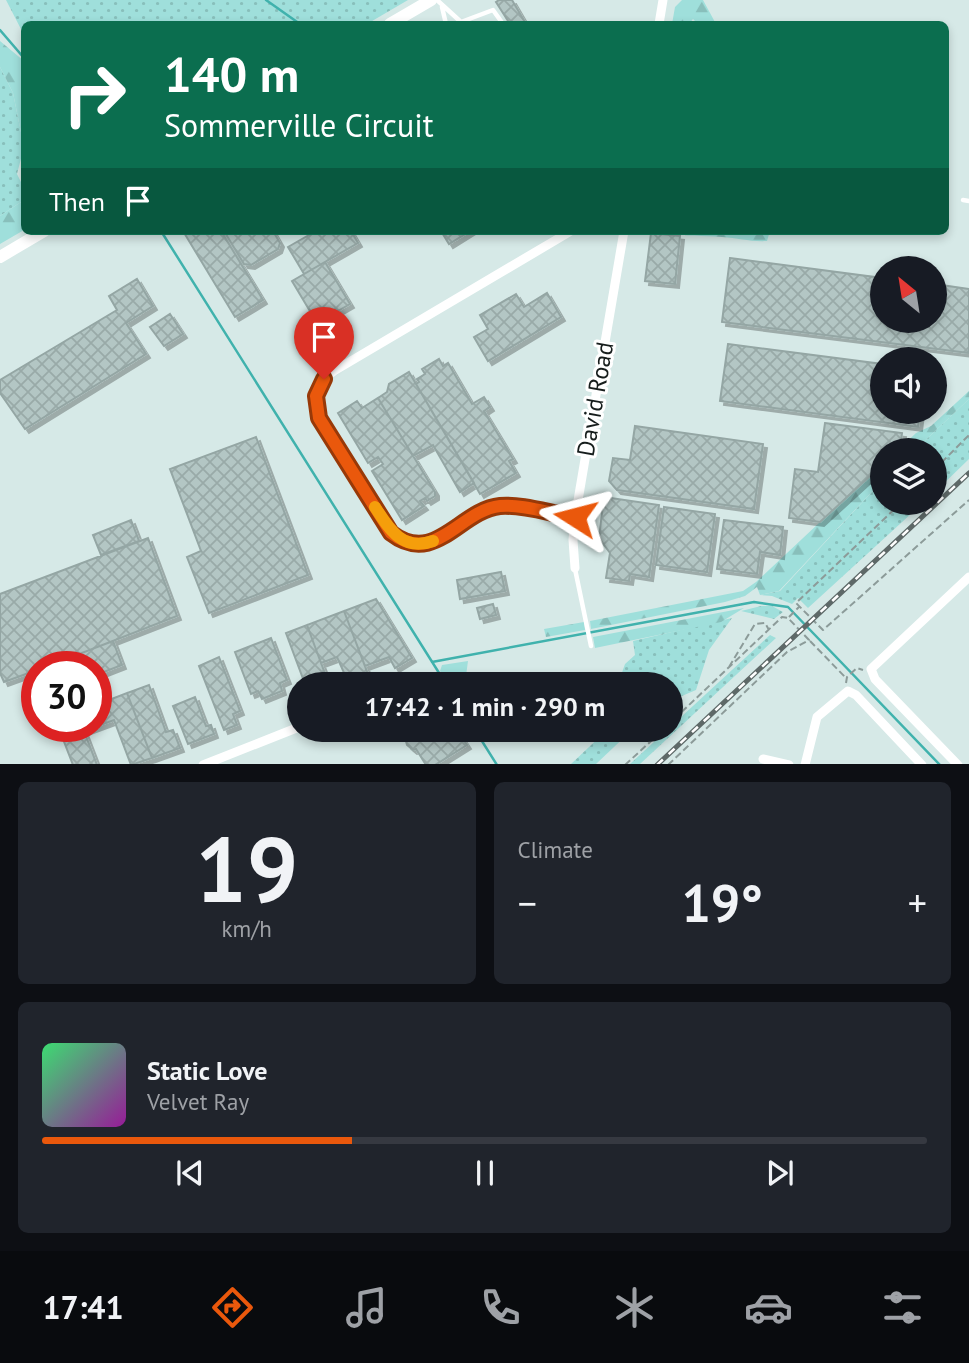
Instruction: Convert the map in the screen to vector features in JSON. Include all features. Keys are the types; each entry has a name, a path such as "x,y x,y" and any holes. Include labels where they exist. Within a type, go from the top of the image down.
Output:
{"main road":[{"path":"397,21 437,4"},
{"path":"0,257 37,235"}],"street":[{"path":"660,21 663,0"},
{"path":"564,235 334,371 321,384 316,403 319,418 333,441 391,533 402,540 419,544 430,542 500,506 575,517"},
{"name":"David Road","path":"575,568 575,517 621,235"},
{"path":"957,764 875,679 871,668 969,577"},
{"path":"805,764 817,717 841,693 848,691 856,695 921,764"},
{"path":"206,764 287,732"},
{"path":"763,759 785,764"}],"lane":[{"path":"437,0 445,21"},
{"path":"437,4 459,21"},
{"path":"477,21 492,10 501,21"},
{"path":"575,568 591,646"}],"path":[{"path":"947,457 969,435"},
{"path":"888,515 796,603 823,630 969,500"},
{"path":"788,618 800,606"},
{"path":"683,711 782,617 788,618 847,678 856,668"},
{"path":"727,671 755,624 765,623 769,632"},
{"path":"669,764 787,652 809,640"},
{"path":"626,764 650,742"}],"green space":[{"path":"6,0 408,0 372,21 21,21 21,29"},
{"path":"682,0 703,0 714,21 673,21 675,7"},
{"path":"0,41 21,58 21,132 13,93 0,67"},
{"path":"0,67 13,93 21,132 21,159 17,174 21,182 21,202 0,216"},
{"path":"21,202 21,232 0,244 0,216"},
{"path":"688,235 769,235 767,241"},
{"path":"969,391 969,399 947,420 947,411"},
{"path":"969,399 969,459 947,480 947,438 928,438 943,424 947,424 947,420"},
{"path":"943,424 928,438 911,438 916,433"},
{"path":"870,475 870,494 779,591 760,595 757,587 745,596 725,602 591,629 590,621 743,591 756,582"},
{"path":"870,494 870,515 910,515 808,608 798,598 792,604 772,596 760,595 780,591"},
{"path":"772,606 783,612 774,619 741,611"},
{"path":"744,608 721,622 595,648 593,637"},
{"path":"732,618 709,650 696,690 683,696 683,672 622,672 625,664 635,655 633,641"},
{"path":"584,622 585,630 546,637 544,629"},
{"path":"770,635 776,638 683,724 683,715"},
{"path":"468,661 467,672 441,672 442,665"},
{"path":"594,742 619,742 596,764 571,764"},
{"path":"654,742 664,742 640,764 630,764"}],"building":[{"path":"512,0 524,21 508,21 496,2"},
{"path":"185,235 223,235 263,300 235,317"},
{"path":"226,235 275,235 280,243 278,249 251,265 244,264"},
{"path":"309,235 353,235 358,243 304,274 288,247"},
{"path":"443,235 464,235 449,244"},
{"path":"651,235 680,236 675,284 645,281"},
{"path":"730,258 870,276 870,333 947,333 947,286 969,289 969,353 947,350 947,347 921,347 722,322"},
{"path":"325,262 350,304 317,323 292,281"},
{"path":"137,279 153,306 126,323 146,354 25,429 0,393 0,380 117,310 109,296"},
{"path":"547,293 561,317 488,361 474,337 488,329 480,315 516,294 524,307"},
{"path":"170,314 183,334 164,346 150,327"},
{"path":"728,344 870,362 870,421 720,401"},
{"path":"439,359 443,366 448,363 472,404 484,397 490,407 484,411 513,459 509,461 516,473 480,494 416,384 419,382 417,379 425,374 422,369"},
{"path":"409,372 474,483 460,492 433,445 413,456 378,398 387,392 389,384"},
{"path":"378,398 435,492 435,496 427,501 425,498 420,501 424,506 402,520 372,471 383,464 378,457 368,463 338,413 357,401 362,408"},
{"path":"825,423 902,433 901,438 870,438 870,476 820,522 789,518 795,469 818,472"},
{"path":"895,424 918,424 918,427"},
{"path":"635,426 763,444 754,509 617,490 609,481 613,458 630,460"},
{"path":"256,437 308,575 209,613 187,557 201,551 170,469"},
{"path":"604,497 659,505 649,577 630,574 629,581 606,578 610,553 599,538"},
{"path":"664,507 715,514 707,572 656,565"},
{"path":"131,520 139,541 101,555 93,535"},
{"path":"724,520 783,527 780,555 760,552 757,574 717,569"},
{"path":"148,538 177,616 87,651 21,651 21,676 4,682 0,673 0,594"},
{"path":"501,572 505,591 460,599 457,580"},
{"path":"376,599 412,658 395,668 389,657 365,666 344,611"},
{"path":"493,604 496,615 480,619 477,608"},
{"path":"344,611 367,672 344,672 337,657 321,663 307,625"},
{"path":"307,625 325,672 301,672 286,633"},
{"path":"271,638 287,680 280,683 282,691 262,699 258,691 251,694 235,652"},
{"path":"113,641 122,665 112,669 112,651 87,651"},
{"path":"219,657 240,711 233,714 237,725 224,730 199,666"},
{"path":"149,685 166,732 173,730 180,748 152,758 127,693"},
{"path":"127,693 152,758 131,764 114,720 112,721 112,699"},
{"path":"195,697 206,726 211,725 214,734 188,744 173,706"},
{"path":"64,742 88,742 97,764 73,764"},
{"path":"406,742 465,742 467,745 437,764 425,764 416,749 413,750"}],"waterway":[{"path":"266,0 296,21"},
{"path":"0,30 21,54"},
{"path":"164,235 438,672"},
{"path":"432,662 754,602 788,607 939,764"},
{"path":"483,742 496,764"}],"railway":[{"path":"658,764 969,473"}],"slow traffic":[{"path":"375,507 391,533 402,540 412,544 433,541"}],"route":[{"path":"324,379 316,396 319,418 391,533 402,540 412,544 430,542 491,508 500,506 575,517"}]}
